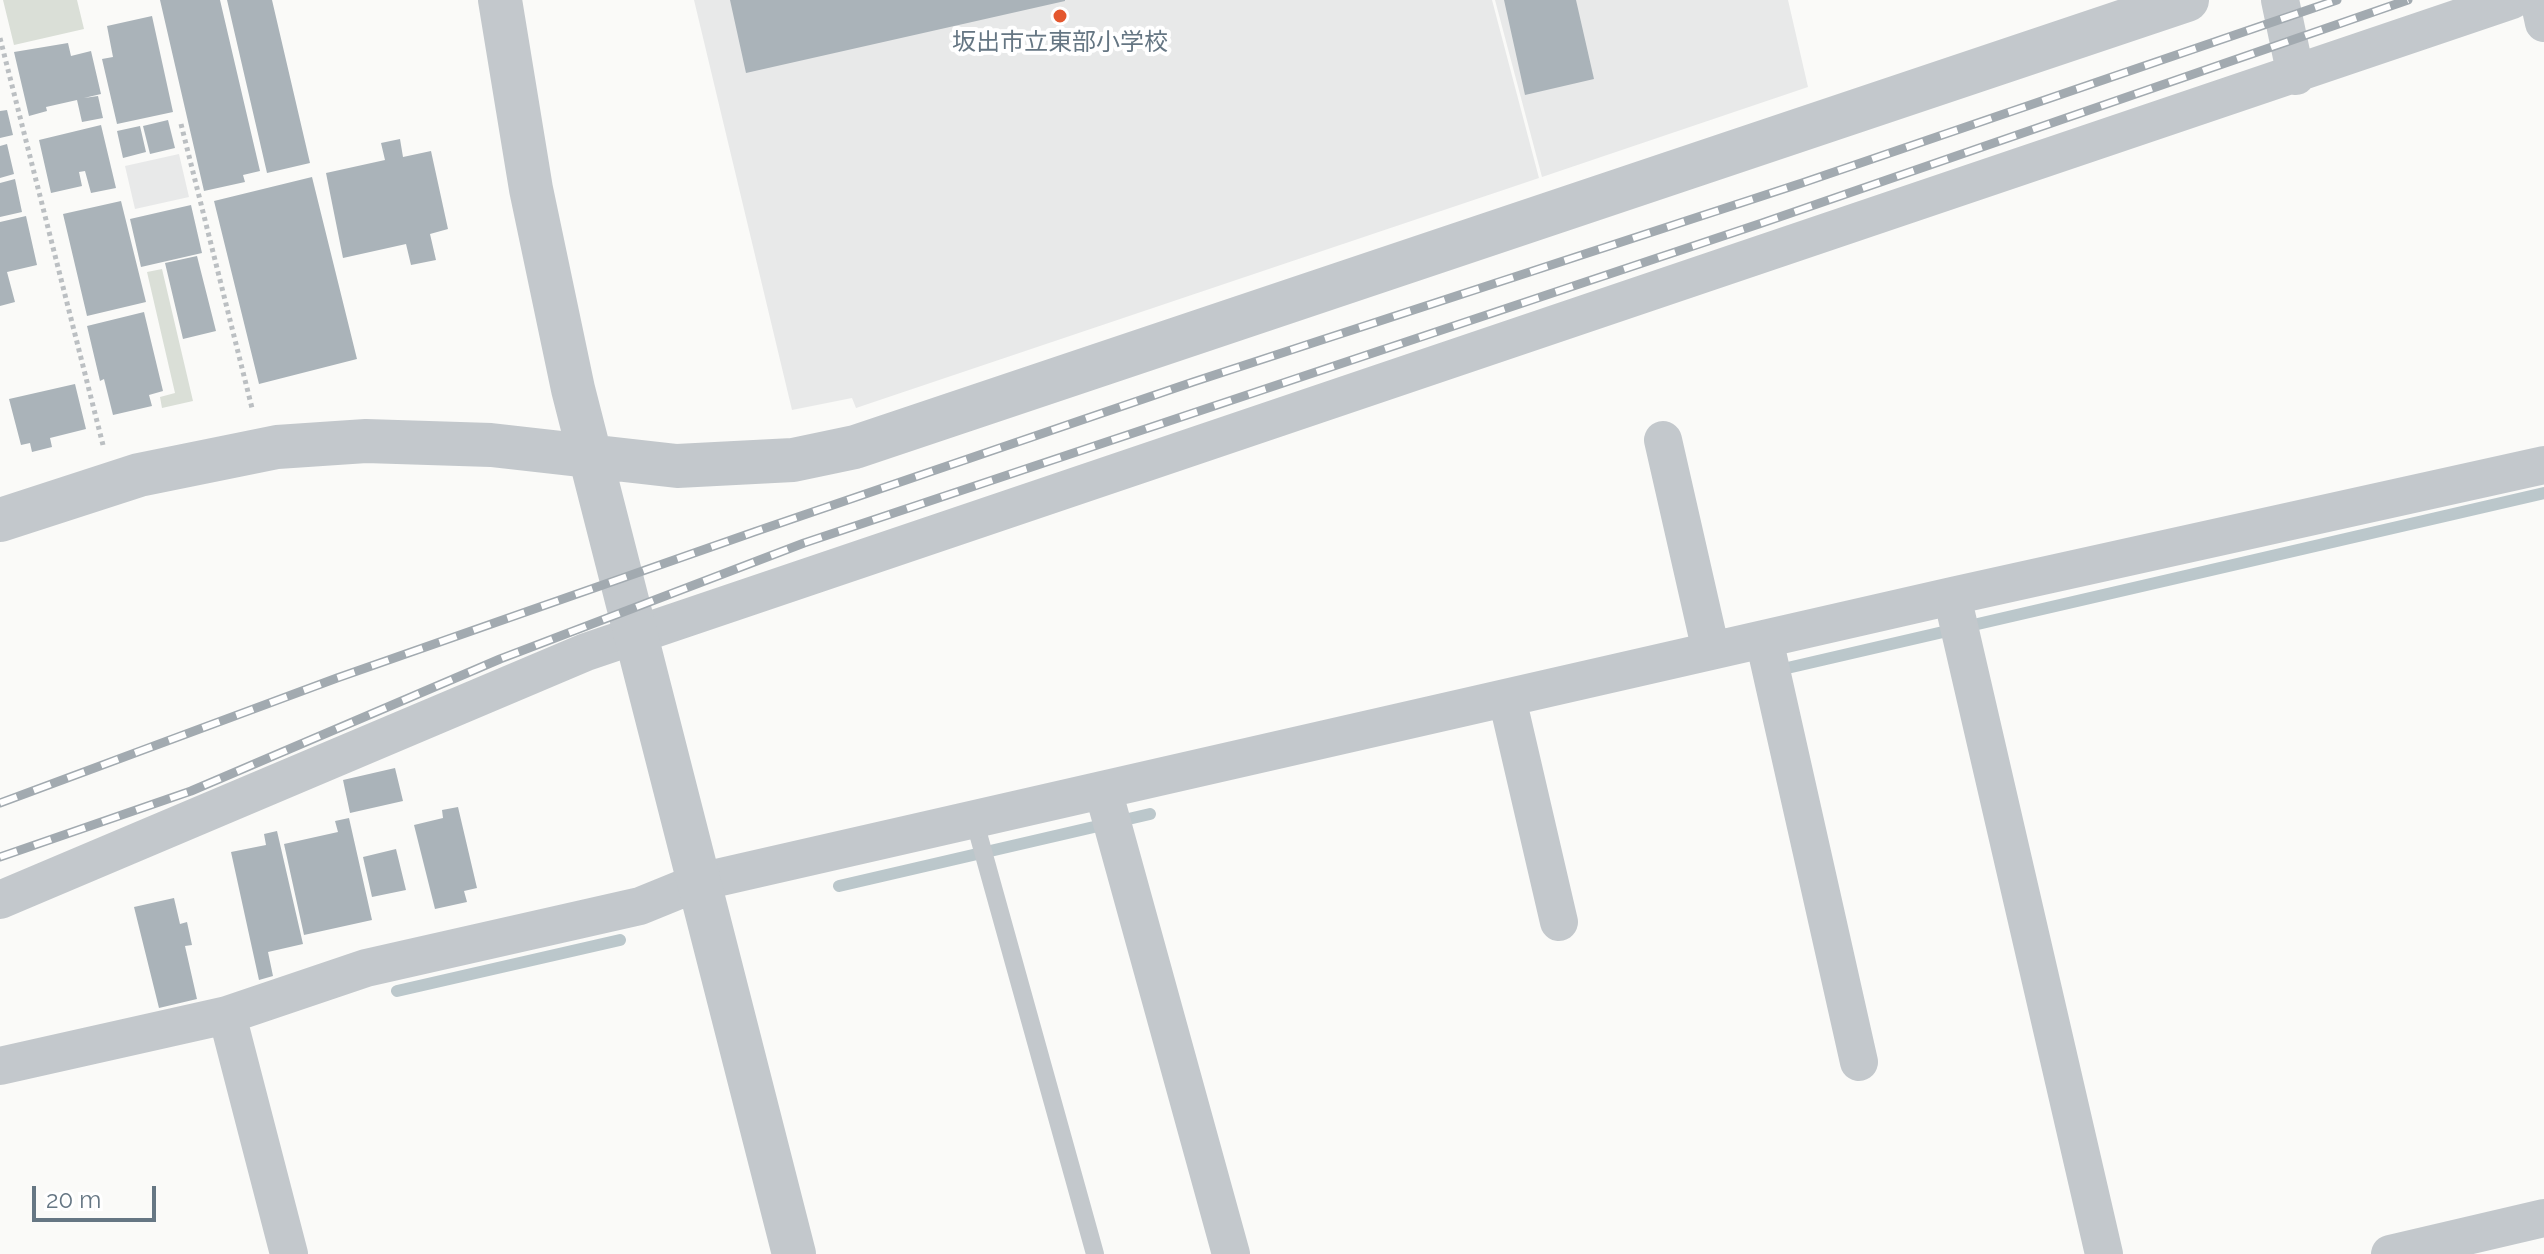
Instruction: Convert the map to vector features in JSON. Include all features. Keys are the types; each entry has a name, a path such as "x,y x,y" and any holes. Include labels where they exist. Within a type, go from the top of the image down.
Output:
{"street":[{"path":"500,0 531,189 573,389 794,1254"},
{"path":"0,520 139,475 277,447 366,441 491,445 677,466 793,460 855,447 2187,0"},
{"path":"2280,0 2296,76"},
{"path":"0,900 528,675 636,634 2296,76 2512,0"},
{"path":"2539,0 2544,23"},
{"path":"1663,440 1711,651"},
{"path":"0,1066 227,1015 366,968 640,906 699,882 1108,809 1507,698 1711,651 1769,661 1953,598 2544,465"},
{"path":"1953,598 2104,1254"},
{"path":"1769,661 1859,1062"},
{"path":"1507,698 1559,922"},
{"path":"1108,809 1231,1254"},
{"path":"227,1015 289,1254"},
{"path":"2390,1254 2544,1218"}],"lane":[{"path":"977,830 1095,1254"}],"path":[{"path":"0,38 112,484"},
{"path":"181,124 252,409"}],"shaded area":[{"path":"3,0 77,0 84,29 14,45"},
{"path":"694,0 1492,0 1539,178 856,408 852,398 792,410"},
{"path":"1495,0 1788,0 1808,87 1542,177"},
{"path":"179,154 189,197 135,209 125,166"},
{"path":"162,269 193,401 162,408 160,397 175,393 147,272"}],"building":[{"path":"160,0 220,0 260,171 243,175 245,182 204,191"},
{"path":"227,0 272,0 310,163 267,173"},
{"path":"730,0 1065,0 1065,1 746,73"},
{"path":"1504,0 1576,0 1594,79 1525,95"},
{"path":"152,16 173,112 117,124 102,59 113,57 107,26"},
{"path":"68,43 71,56 91,51 101,94 84,98 98,96 103,118 82,122 77,100 46,107 47,111 29,116 14,52"},
{"path":"7,110 13,135 0,138 0,111"},
{"path":"168,120 175,148 150,154 143,126"},
{"path":"101,125 116,188 91,193 85,171 79,172 82,186 51,193 39,140"},
{"path":"140,126 146,152 123,158 117,131"},
{"path":"400,139 403,157 431,151 448,229 430,234 436,260 411,265 406,244 343,258 326,173 385,160 381,143"},
{"path":"7,144 14,174 0,178 0,146"},
{"path":"312,177 357,359 259,384 214,201"},
{"path":"15,179 22,212 0,217 0,183"},
{"path":"121,201 146,302 87,316 63,214"},
{"path":"191,205 202,253 141,267 130,219"},
{"path":"26,216 37,265 7,272 15,302 0,306 0,222"},
{"path":"197,256 216,331 183,339 165,263"},
{"path":"144,312 163,391 149,395 152,406 113,415 104,379 100,381 87,326"},
{"path":"75,384 86,429 50,438 52,447 32,452 30,443 21,445 9,399"},
{"path":"395,768 403,801 350,813 343,780"},
{"path":"458,807 477,888 464,891 467,902 435,909 414,825 443,818 442,810"},
{"path":"349,818 372,920 304,935 284,844 338,832 335,821"},
{"path":"277,831 303,944 268,952 273,976 259,980 231,852 266,845 264,834"},
{"path":"396,849 406,890 372,897 363,857"},
{"path":"174,898 180,924 187,922 192,945 185,946 197,999 159,1008 134,907"}],"waterway":[{"path":"1783,669 2544,493"},
{"path":"839,886 1150,814"},
{"path":"397,991 620,940"}],"railway":[{"path":"0,803 337,678 754,532 1193,382 1802,183 2337,0"},
{"path":"0,857 191,791 500,659 804,543 1762,223 2408,0"}],"place":[{"name":"坂出市立東部小学校","path":"1060,16"}]}
